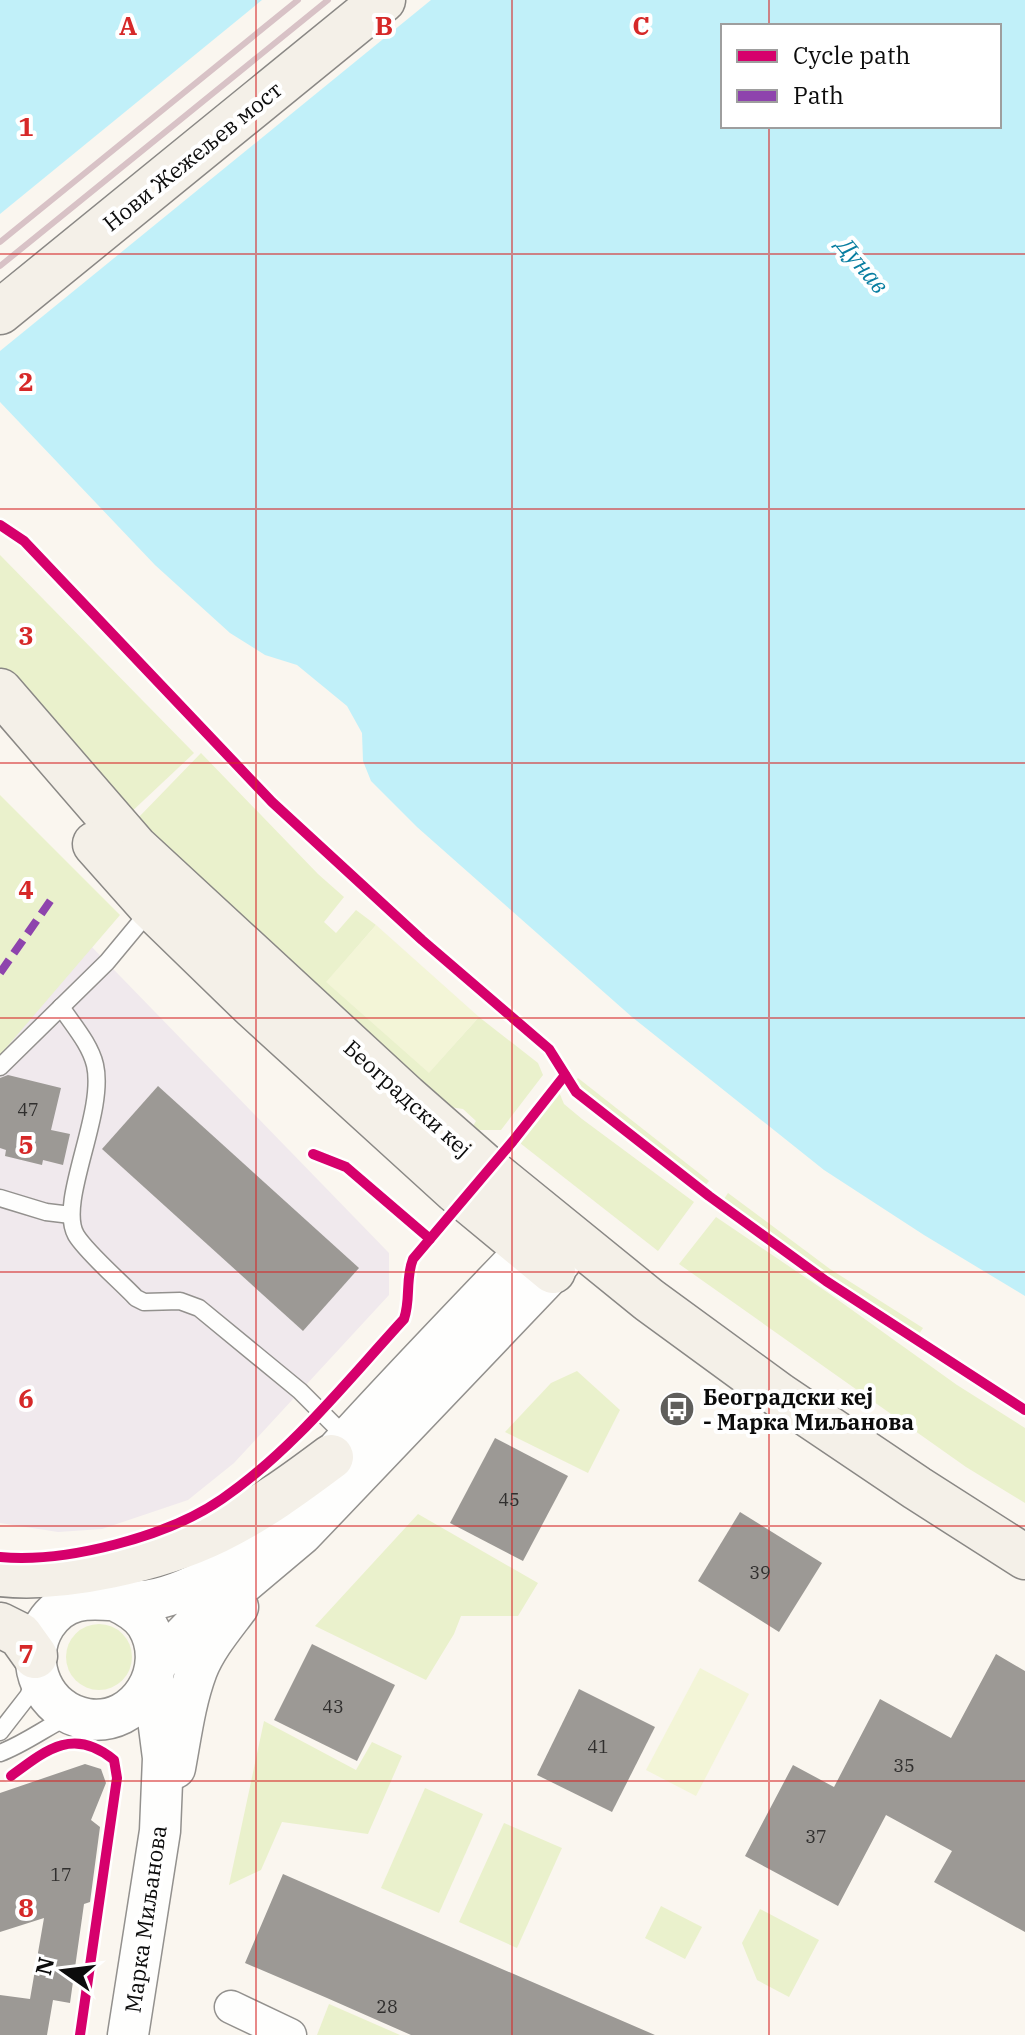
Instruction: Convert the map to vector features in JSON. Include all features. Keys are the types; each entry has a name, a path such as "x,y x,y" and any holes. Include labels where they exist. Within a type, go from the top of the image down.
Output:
{"main road":[{"name":"Нови Жежељев мост","path":"0,312 383,0"},
{"name":"Београдски кеј","path":"0,691 135,847 489,1170 548,1251"},
{"name":"Београдски кеј","path":"0,738 152,908 253,1006 420,1158 548,1251 649,1300 779,1395 1025,1557"},
{"path":"0,1574 41,1575 87,1571 180,1546 255,1510 286,1491 340,1448"},
{"path":"0,1597 38,1605 72,1603"},
{"path":"0,1625 20,1635 36,1666"}],"street":[{"path":"276,1558 195,1624 155,1672 141,1699 124,1713 87,1717 57,1705 45,1691 36,1666 38,1640 57,1611 93,1597 146,1601 167,1596 197,1585 226,1568 262,1537 340,1448 548,1251"},
{"path":"161,1816 188,1698 198,1669 216,1636 276,1558 548,1251"},
{"path":"114,1600 132,1609 147,1624 155,1642 155,1672"},
{"name":"Марка Миљанова","path":"128,2035 161,1816 163,1758 155,1672"},
{"name":"Марка Миљанова","path":"87,1717 128,1740 146,1769 161,1816"},
{"path":"231,2007 290,2035"}],"lane":[{"path":"0,1067 107,962 152,908"},
{"path":"61,1007 88,1047 95,1064 98,1086 71,1215 77,1236 136,1298 144,1302 180,1301 199,1308 300,1391 340,1448"},
{"path":"0,1198 46,1212 71,1215"},
{"path":"0,1732 28,1696 36,1666"},
{"path":"0,1753 19,1746 35,1733 87,1717"}],"shaded area":[{"path":"87,942 389,1253 389,1295 234,1463 188,1500 102,1529 58,1532 0,1523 0,1049"}],"green space":[{"path":"0,555 194,753 127,816 0,674"},
{"path":"201,753 344,897 324,922 336,933 356,910 376,925 327,982 429,1072 479,1017 538,1063 543,1075 501,1130 478,1130 473,1126 476,1121 463,1109 437,1105 201,892 138,818"},
{"path":"0,795 120,915 0,1055"},
{"path":"376,925 479,1017 429,1073 326,982"},
{"path":"578,1078 709,1181 704,1187 573,1084"},
{"path":"559,1092 564,1104 582,1119 694,1202 658,1251 520,1143"},
{"path":"728,1193 830,1269 923,1328 919,1334 826,1276 724,1199"},
{"path":"716,1217 957,1385 1025,1428 1025,1503 966,1467 679,1264"},
{"path":"577,1371 620,1410 588,1473 505,1432 551,1383"},
{"path":"418,1514 538,1583 518,1616 461,1616 454,1634 426,1680 315,1626"},
{"path":"93,1624 105,1624 117,1629 127,1639 132,1657 130,1670 117,1685 105,1690 93,1690 81,1685 71,1675 66,1663 66,1651 71,1639 81,1629"},
{"path":"700,1668 749,1694 696,1796 646,1770"},
{"path":"264,1721 356,1770 372,1742 402,1756 368,1834 282,1822 261,1870 229,1885"},
{"path":"425,1788 483,1814 439,1913 381,1888"},
{"path":"504,1823 562,1848 517,1948 459,1922"},
{"path":"661,1906 702,1927 685,1959 645,1938"},
{"path":"760,1909 819,1940 789,1997 757,1980 742,1943"},
{"path":"329,2004 400,2035 317,2035"}],"water":[{"name":"Дунав","path":"0,0 1025,0 1025,1296 824,1170 632,1017 417,827 371,781 363,761 362,733 347,706 297,665 265,655 230,633 155,565 0,402"}],"pier":[{"path":"262,0 431,0 0,351 0,214"}],"building":[{"path":"8,1075 61,1088 51,1130 70,1134 63,1165 43,1160 42,1165 5,1156 6,1150 0,1148 0,1078"},
{"path":"158,1086 359,1268 303,1331 102,1149"},
{"path":"495,1438 568,1476 523,1561 450,1523"},
{"path":"740,1512 822,1563 779,1632 698,1581"},
{"path":"312,1644 395,1685 357,1761 274,1720"},
{"path":"996,1654 1025,1671 1025,1932 934,1882 952,1851 886,1815 838,1906 745,1856 793,1765 834,1787 880,1699 951,1738"},
{"path":"579,1689 655,1727 612,1812 537,1775"},
{"path":"85,1764 101,1769 106,1783 91,1820 100,1827 90,1902 84,1904 70,2003 53,2000 47,2035 0,2035 0,1995 30,1999 44,1918 0,1932 0,1793"},
{"path":"283,1874 655,2035 411,2035 245,1963"}],"railway":[{"path":"0,242 298,0"},
{"path":"0,266 328,0"}],"marked path":[{"path":"0,973 53,897"}],"cycle path":[{"path":"0,525 24,541 272,802 422,940 549,1049 576,1092 709,1196 826,1281 1025,1410"},
{"path":"0,1557 55,1556 145,1536 199,1513 248,1480 318,1414 404,1319 413,1259 565,1075"},
{"path":"313,1154 346,1167 430,1239"},
{"path":"11,1776 49,1750 73,1743 100,1750 114,1760 117,1778 80,2035"}],"place":[{"name":"Београдски кеј - Марка Миљанова","path":"677,1409"}]}
